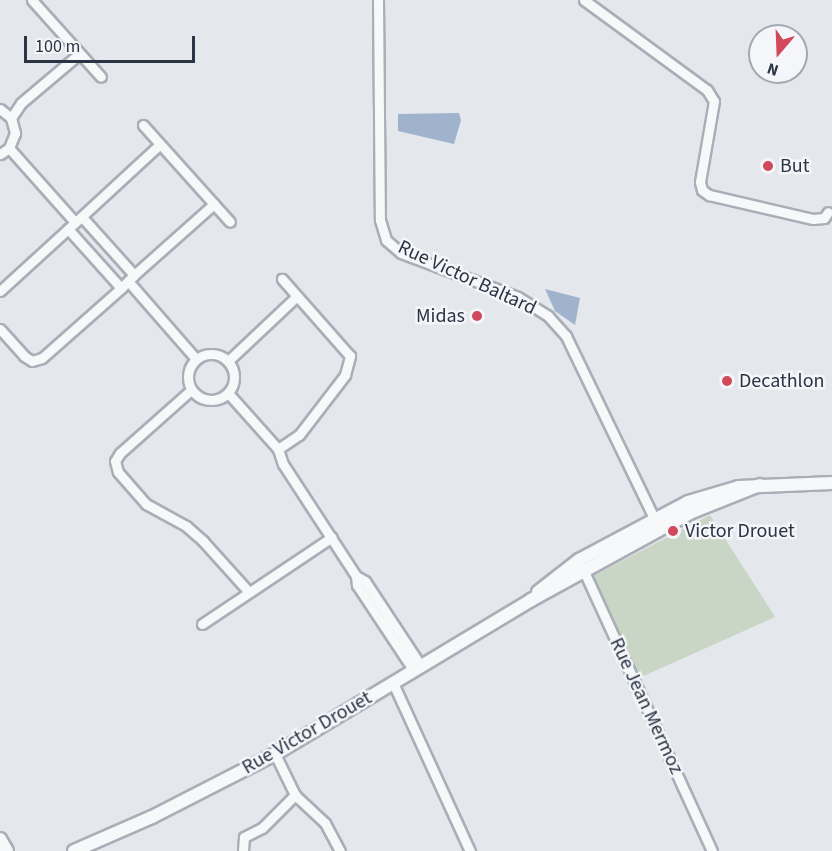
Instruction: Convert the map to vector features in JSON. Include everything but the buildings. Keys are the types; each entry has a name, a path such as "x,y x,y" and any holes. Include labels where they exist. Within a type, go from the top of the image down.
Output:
{"street":[{"path":"32,0 101,77"},
{"name":"Rue Victor Baltard","path":"378,0 380,220 386,240 401,252 518,297 548,316 566,336 657,523"},
{"path":"584,0 707,90 714,101 700,182 702,190 709,195 813,219 824,218 828,212"},
{"path":"11,118 21,103 79,54"},
{"path":"0,109 11,118 15,133 9,148 0,154"},
{"path":"143,125 230,222"},
{"path":"0,291 160,144"},
{"path":"9,148 196,359"},
{"path":"0,329 24,356 32,361 42,358 214,204"},
{"path":"75,223 128,281"},
{"path":"278,449 299,435 345,375 350,356 282,279"},
{"path":"228,361 296,297"},
{"path":"216,354 228,361 234,374 232,388 228,393 209,400 202,399 191,390 188,370 196,359 202,355 216,354"},
{"path":"191,390 120,453 115,461 118,472 146,504 186,526 203,541 249,592"},
{"path":"228,393 278,449 283,464 356,576 365,580 418,668"},
{"name":"Rue Victor Drouet","path":"74,851 152,817 275,754 531,600 582,566 657,523 760,485 832,483"},
{"path":"202,624 332,537"},
{"name":"Rue Jean Mermoz","path":"582,566 712,851"},
{"path":"393,683 470,851"},
{"path":"275,754 295,795 325,823 340,851"},
{"path":"243,851 244,837 262,828 295,795"},
{"path":"0,839 7,851"}],"green space":[{"path":"710,515 775,617 639,678 591,577"}],"water":[{"path":"459,113 461,120 454,144 398,131 398,114"},
{"path":"545,289 580,298 575,325 555,311"}],"place":[{"name":"But","path":"768,166"},
{"name":"Midas","path":"477,316"},
{"name":"Decathlon","path":"727,381"},
{"name":"Victor Drouet","path":"673,531"}]}
